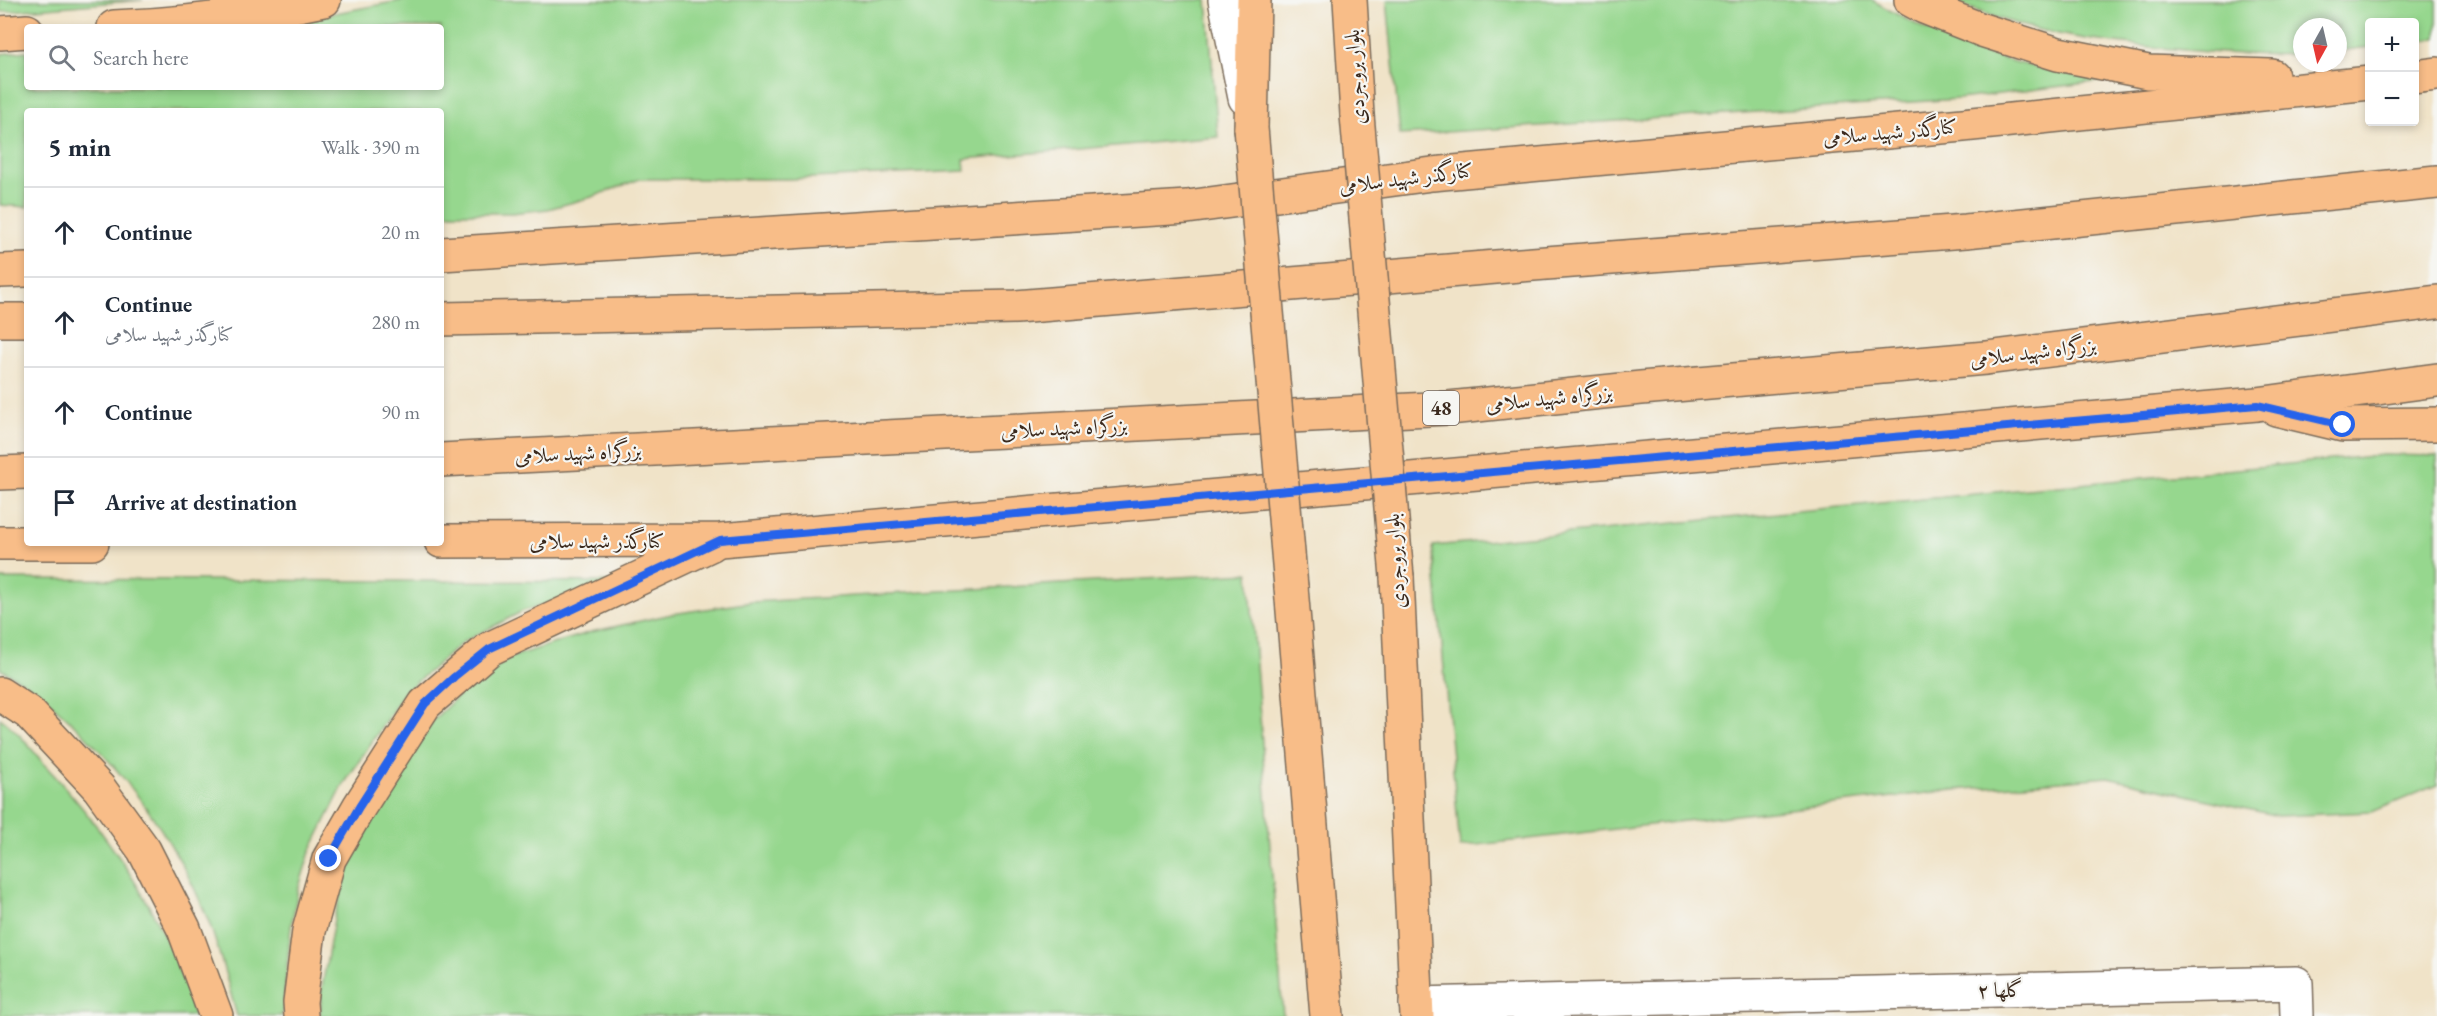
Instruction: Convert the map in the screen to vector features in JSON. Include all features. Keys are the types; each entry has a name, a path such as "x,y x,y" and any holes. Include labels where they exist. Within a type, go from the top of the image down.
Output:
{"main road":[{"path":"156,24 276,9 324,0"},
{"path":"1254,0 1251,128 1327,1016"},
{"name":"بلوار بروجردی","path":"1350,0 1357,115 1397,577 1417,1010"},
{"path":"1911,0 1982,30 2058,54 2148,72 2365,81"},
{"path":"0,33 24,31"},
{"path":"2419,76 2437,74"},
{"name":"کنارگذر شهید سلامی","path":"444,254 1187,207 1432,174 1963,125 2365,82"},
{"path":"444,319 1016,307 1966,231 2437,182"},
{"path":"0,271 24,270"},
{"name":"بزرگراه شهید سلامی","path":"444,460 1449,408 1641,388 1986,358 2437,302"},
{"path":"0,320 24,320"},
{"name":"کنارگذر شهید سلامی","path":"444,541 720,540 2257,405 2437,380"},
{"path":"2257,405 2343,425 2437,424"},
{"path":"0,473 24,472"},
{"path":"301,1016 300,1002 309,931 329,859 382,769 425,704 489,649 720,540"},
{"path":"0,543 24,543"},
{"path":"0,694 29,713 99,788 144,850 184,929 216,1016"}],"street":[{"path":"1226,0 1251,128"},
{"name":"گلها ۲","path":"1417,1010 2296,983 2297,1016"}],"green space":[{"path":"0,0 143,0 0,12"},
{"path":"404,0 1207,0 1218,137 964,159 965,171 790,179 640,179 592,197 548,209 512,213 444,213 444,108 24,108 24,207 0,205 0,54 24,51 24,90 444,90 444,24 278,24"},
{"path":"1387,0 1872,0 1928,30 1997,57 2102,81 1959,99 1400,135"},
{"path":"1950,0 2437,0 2437,38 2419,41 2419,18 2365,18 2365,48 2347,50 2347,18 2293,18 2293,54 2205,52 2087,39 2033,28"},
{"path":"2383,455 2437,456 2437,785 2372,812 2278,816 2108,777 1953,790 1460,847 1433,546"},
{"path":"1249,573 1283,1016 320,1016 321,993 335,914 350,862 432,721 463,691 511,657 591,632 672,614 752,602"},
{"path":"0,579 624,582 523,611 463,642 404,693 344,784 310,852 298,890 291,927 282,1016 237,1016 208,920 177,855 157,824 113,766 62,713 35,690 0,669"},
{"path":"0,718 24,740 69,792 135,881 169,946 194,1016 0,1016"}],"route":[{"path":"329,859 359,807 425,704 454,677 489,649 720,540 2257,405 2343,425"}]}
